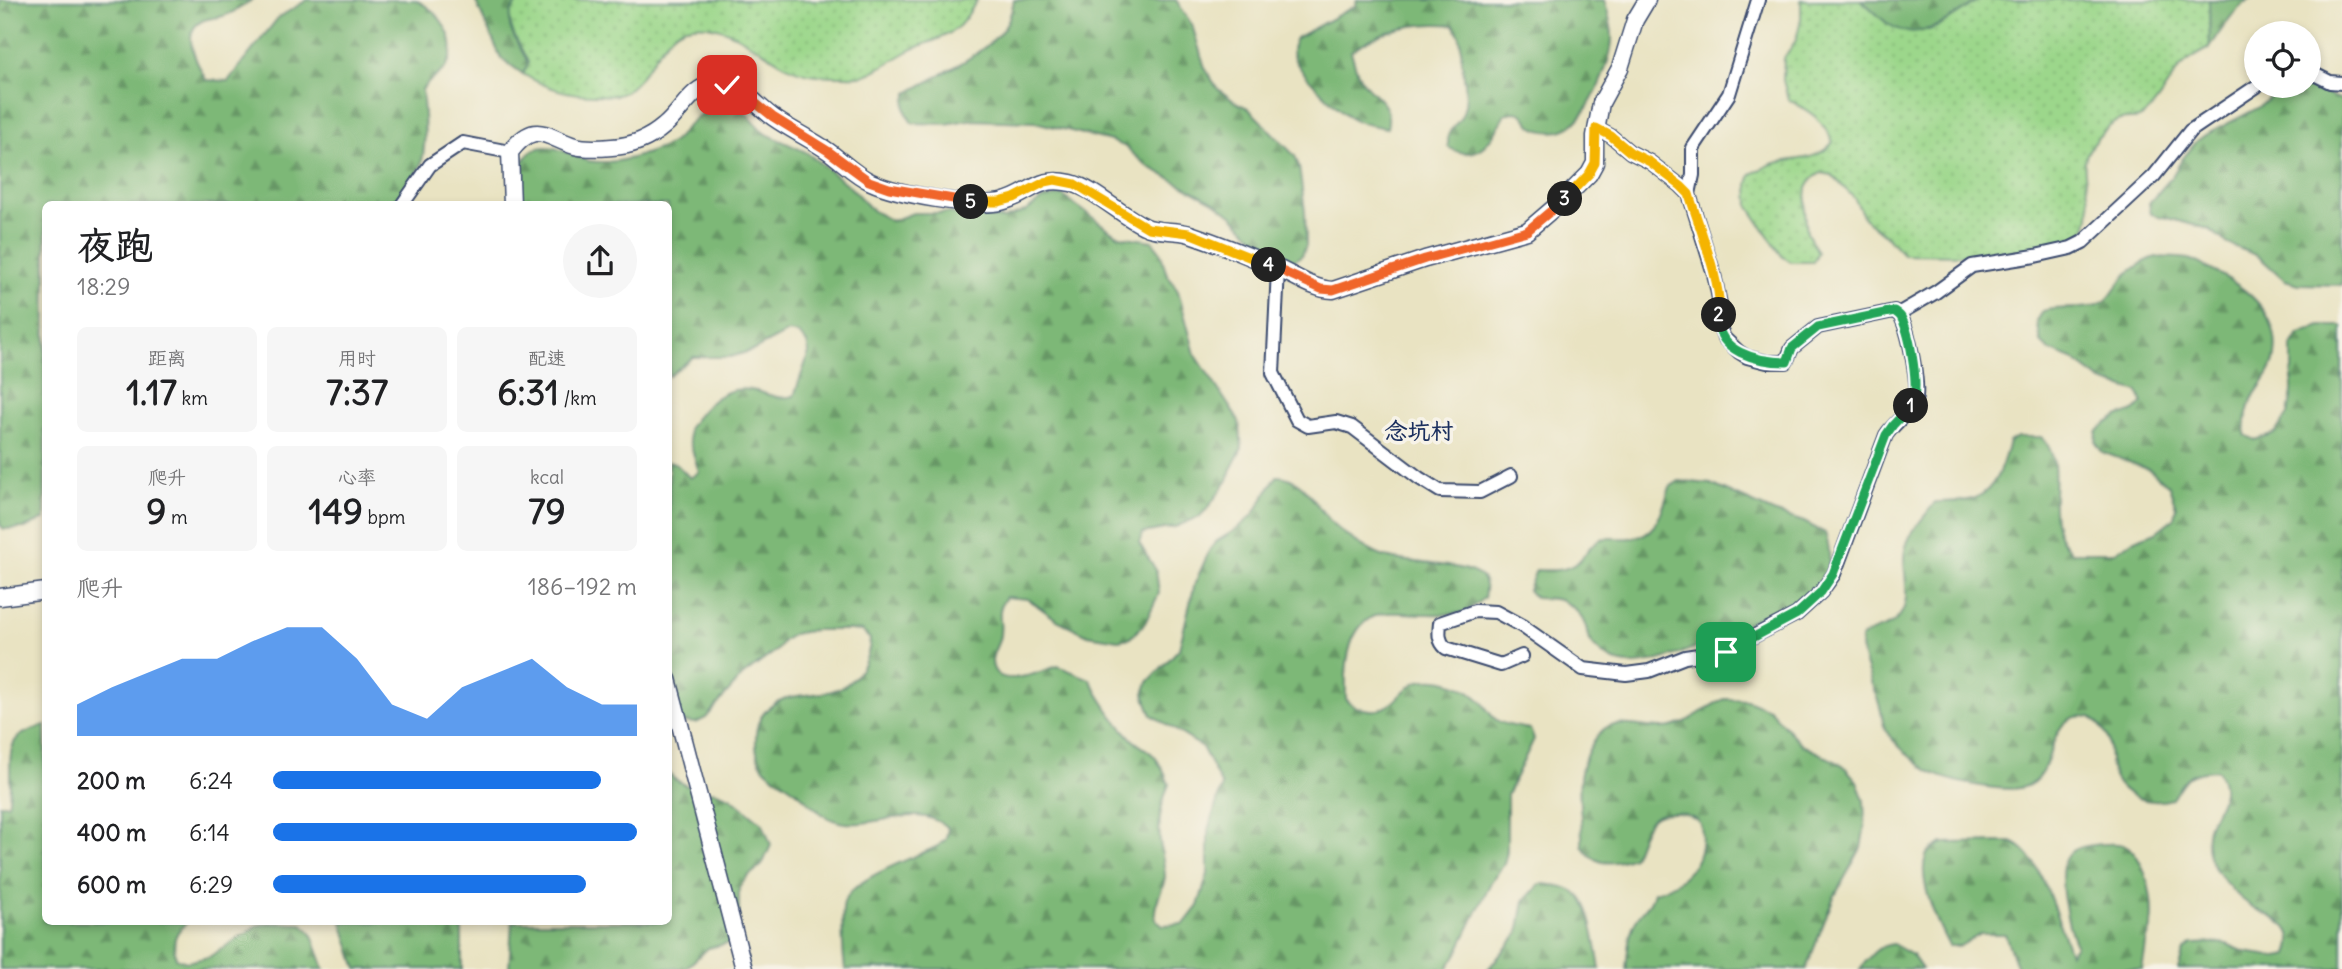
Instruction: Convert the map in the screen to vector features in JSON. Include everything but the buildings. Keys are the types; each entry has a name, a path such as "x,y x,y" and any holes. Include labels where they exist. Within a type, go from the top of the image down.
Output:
{"street":[{"path":"512,201 510,152 525,137 547,133 575,146 629,146 646,140 663,127 698,89 710,84 727,85 738,89 773,117 828,151 869,181 889,188 970,202 999,202 1014,198 1045,182 1055,180 1075,184 1148,228 1189,233 1321,289 1333,290 1425,259 1527,231 1589,174 1595,163 1596,128 1601,103 1620,68 1635,20 1647,0"},
{"path":"1689,194 1693,175 1693,148 1729,94 1758,0"},
{"path":"2321,78 2342,83"},
{"path":"1898,314 1936,292 1972,266 2035,256 2071,248 2083,242 2154,176 2190,131 2244,95"},
{"path":"1521,656 1500,665 1446,648 1438,635 1440,624 1475,611 1496,611 1583,669 1626,674 1649,671 1685,657 1726,652 1797,614 1821,592 1833,574 1886,435 1915,399 1917,384 1914,366 1902,317 1894,311 1818,327 1792,348 1787,362 1767,362 1739,352 1724,338 1718,323 1721,309 1714,274 1689,194 1650,162 1630,152 1611,136 1596,128"},
{"path":"405,201 430,165 463,143 510,152"},
{"path":"1278,269 1273,373 1297,421 1308,426 1336,422 1352,427 1440,491 1480,492 1511,476"},
{"path":"0,597 42,592"},
{"path":"672,694 744,969"}],"green space":[{"path":"0,0 252,0 231,13 204,20 195,26 192,33 192,49 206,80 228,81 278,18 307,0 415,0 432,11 446,27 450,37 450,57 446,67 422,90 422,161 407,188 396,201 42,201 42,520 25,528 4,529 0,525"},
{"path":"475,0 519,0 510,17 510,25 528,63 523,74 501,58"},
{"path":"519,0 977,0 954,30 859,76 818,75 799,71 726,31 700,25 686,27 669,39 629,89 610,96 565,92 523,74 528,63 509,18 509,11"},
{"path":"1014,0 1176,0 1192,25 1205,68 1217,88 1248,108 1295,156 1305,211 1306,245 1302,255 1293,261 1283,259 1216,203 1147,166 1124,146 1111,141 1035,122 968,120 946,124 912,123 906,109 908,93 969,59 990,42 1007,22"},
{"path":"1357,0 1604,0 1611,28 1611,47 1597,90 1572,125 1560,131 1543,131 1532,126 1521,114 1509,113 1505,114 1484,146 1468,153 1459,152 1448,147 1449,134 1461,118 1466,100 1461,41 1454,25 1426,24 1400,28 1375,37 1351,51 1361,79 1382,102 1388,113 1387,128 1362,123 1349,116 1322,92 1298,65 1292,52 1296,38 1355,6"},
{"path":"1801,0 1861,0 1887,23 1907,30 1929,30 1978,0 2209,0 2210,48 2179,69 2156,103 2145,114 2139,118 2118,121 2097,138 2085,161 2089,217 2087,225 2077,237 2057,245 2003,253 1903,254 1864,218 1855,199 1832,175 1821,173 1812,179 1807,188 1805,210 1807,233 1818,252 1813,262 1791,262 1782,256 1749,207 1748,184 1751,174 1772,164 1812,156 1833,142 1815,116 1788,99 1783,80 1784,58 1796,40 1801,19"},
{"path":"1861,0 1978,0 1935,27 1911,32 1887,23"},
{"path":"2209,0 2250,0 2232,15 2210,48"},
{"path":"2321,92 2342,100 2342,285 2299,284 2285,280 2258,256 2228,244 2209,229 2151,214 2149,203 2197,141 2258,108 2270,98 2321,98"},
{"path":"724,103 743,110 764,133 806,152 849,186 873,211 892,221 913,213 949,213 1004,219 1026,211 1043,199 1062,195 1111,231 1120,236 1152,241 1160,251 1166,272 1178,291 1195,354 1239,421 1242,448 1228,480 1199,517 1175,527 1143,533 1139,543 1156,570 1159,593 1145,623 1130,638 1118,640 1088,635 1057,620 1028,599 1006,597 1002,603 1000,634 992,661 994,671 1009,678 1058,666 1090,679 1119,724 1158,761 1169,784 1159,824 1165,877 1155,913 1155,919 1163,925 1184,924 1198,906 1208,874 1208,830 1222,786 1202,747 1152,715 1144,694 1148,682 1179,649 1195,583 1210,549 1217,541 1253,515 1277,476 1286,477 1302,486 1336,527 1376,554 1391,559 1463,569 1482,578 1485,585 1484,598 1462,613 1380,614 1364,622 1352,641 1347,665 1346,699 1356,707 1375,710 1383,708 1416,682 1440,680 1468,691 1480,700 1498,721 1530,729 1534,739 1507,795 1507,852 1504,864 1491,882 1447,969 845,969 843,916 844,902 849,893 871,877 938,846 946,839 948,828 936,820 911,816 858,823 830,819 767,771 758,758 756,734 762,716 779,701 832,691 854,678 864,664 870,639 862,631 850,630 815,630 793,634 783,641 777,650 742,676 706,718 696,723 684,722 672,714 672,462 690,478 699,472 688,429 708,404 725,393 745,389 779,397 794,396 809,353 807,343 799,334 788,332 754,350 730,357 693,357 672,374 672,201 520,201 522,167 527,155 532,151 554,148 598,162 632,158 673,142 697,117"},
{"path":"2156,257 2188,259 2201,264 2249,294 2267,315 2275,341 2275,356 2272,368 2247,412 2245,435 2255,440 2275,433 2288,414 2292,392 2292,346 2299,334 2321,326 2342,326 2342,969 2178,969 2184,951 2192,944 2227,944 2245,952 2277,957 2288,955 2291,944 2291,936 2282,923 2240,898 2211,862 2207,831 2223,790 2217,770 2189,776 2172,799 2153,801 2134,796 2119,785 2114,777 2108,739 2103,730 2091,717 2076,717 2065,723 2058,733 2043,771 2035,781 2024,787 1988,787 1945,778 1920,766 1886,731 1863,656 1861,638 1892,624 1904,608 1905,549 1915,528 1935,502 1971,500 1983,494 1998,474 2009,442 2018,437 2041,437 2050,449 2054,462 2055,523 2071,552 2115,552 2134,540 2156,532 2174,518 2176,507 2169,486 2150,470 2102,452 2096,443 2097,432 2104,426 2117,417 2134,411 2143,403 2138,392 2102,381 2072,359 2049,350 2041,342 2037,321 2043,311 2102,303 2129,272"},
{"path":"1679,481 1711,484 1825,533 1829,567 1825,579 1805,597 1788,606 1687,651 1652,662 1616,662 1597,650 1588,637 1583,620 1573,607 1559,600 1535,598 1528,590 1536,570 1569,567 1601,539 1629,538 1647,533 1661,513 1670,487"},
{"path":"1725,699 1747,700 1769,709 1802,745 1843,765 1857,781 1864,801 1865,824 1861,848 1833,899 1806,969 1626,969 1629,942 1635,923 1654,892 1676,883 1695,864 1701,849 1701,827 1696,819 1686,814 1659,814 1652,818 1645,828 1633,857 1611,863 1598,861 1582,845 1579,792 1582,767 1594,741 1608,727 1622,724 1671,727"},
{"path":"42,726 42,925 185,925 177,934 174,947 176,958 186,962 209,957 257,926 303,925 311,932 324,969 0,969 0,804 8,804 12,747 25,733"},
{"path":"672,777 695,790 717,792 730,797 763,824 771,845 762,865 746,878 739,888 739,922 729,943 708,948 685,969 509,969 512,925 672,925"},
{"path":"2011,842 2032,860 2040,874 2070,953 2076,945 2066,914 2062,887 2067,856 2079,848 2102,844 2121,844 2132,851 2144,870 2150,894 2151,927 2142,969 2017,969 2005,934 1981,934 1960,946 1949,946 1926,889 1924,866 1927,854 1943,843"},
{"path":"1540,884 1568,889 1581,898 1591,922 1600,969 1488,969 1518,934 1524,901"},
{"path":"343,925 462,925 462,969 357,969"},
{"path":"1893,944 1912,955 1922,969 1860,969 1878,949"}],"district":[{"name":"念坑村","path":"1419,430"}],"route":[{"path":"727,85 750,97 773,117 828,151 869,181 889,188 930,197 999,202 1014,198 1045,182 1055,180 1075,184 1148,228 1189,233 1284,271 1321,289 1333,290 1425,259 1527,231 1589,174 1595,163 1596,128 1611,136 1630,152 1650,162 1689,194 1714,274 1721,309 1718,323 1724,338 1739,352 1767,362 1787,362 1792,348 1818,327 1894,311 1902,317 1914,366 1917,384 1915,399 1886,435 1833,574 1821,592 1797,614 1726,652"}]}
